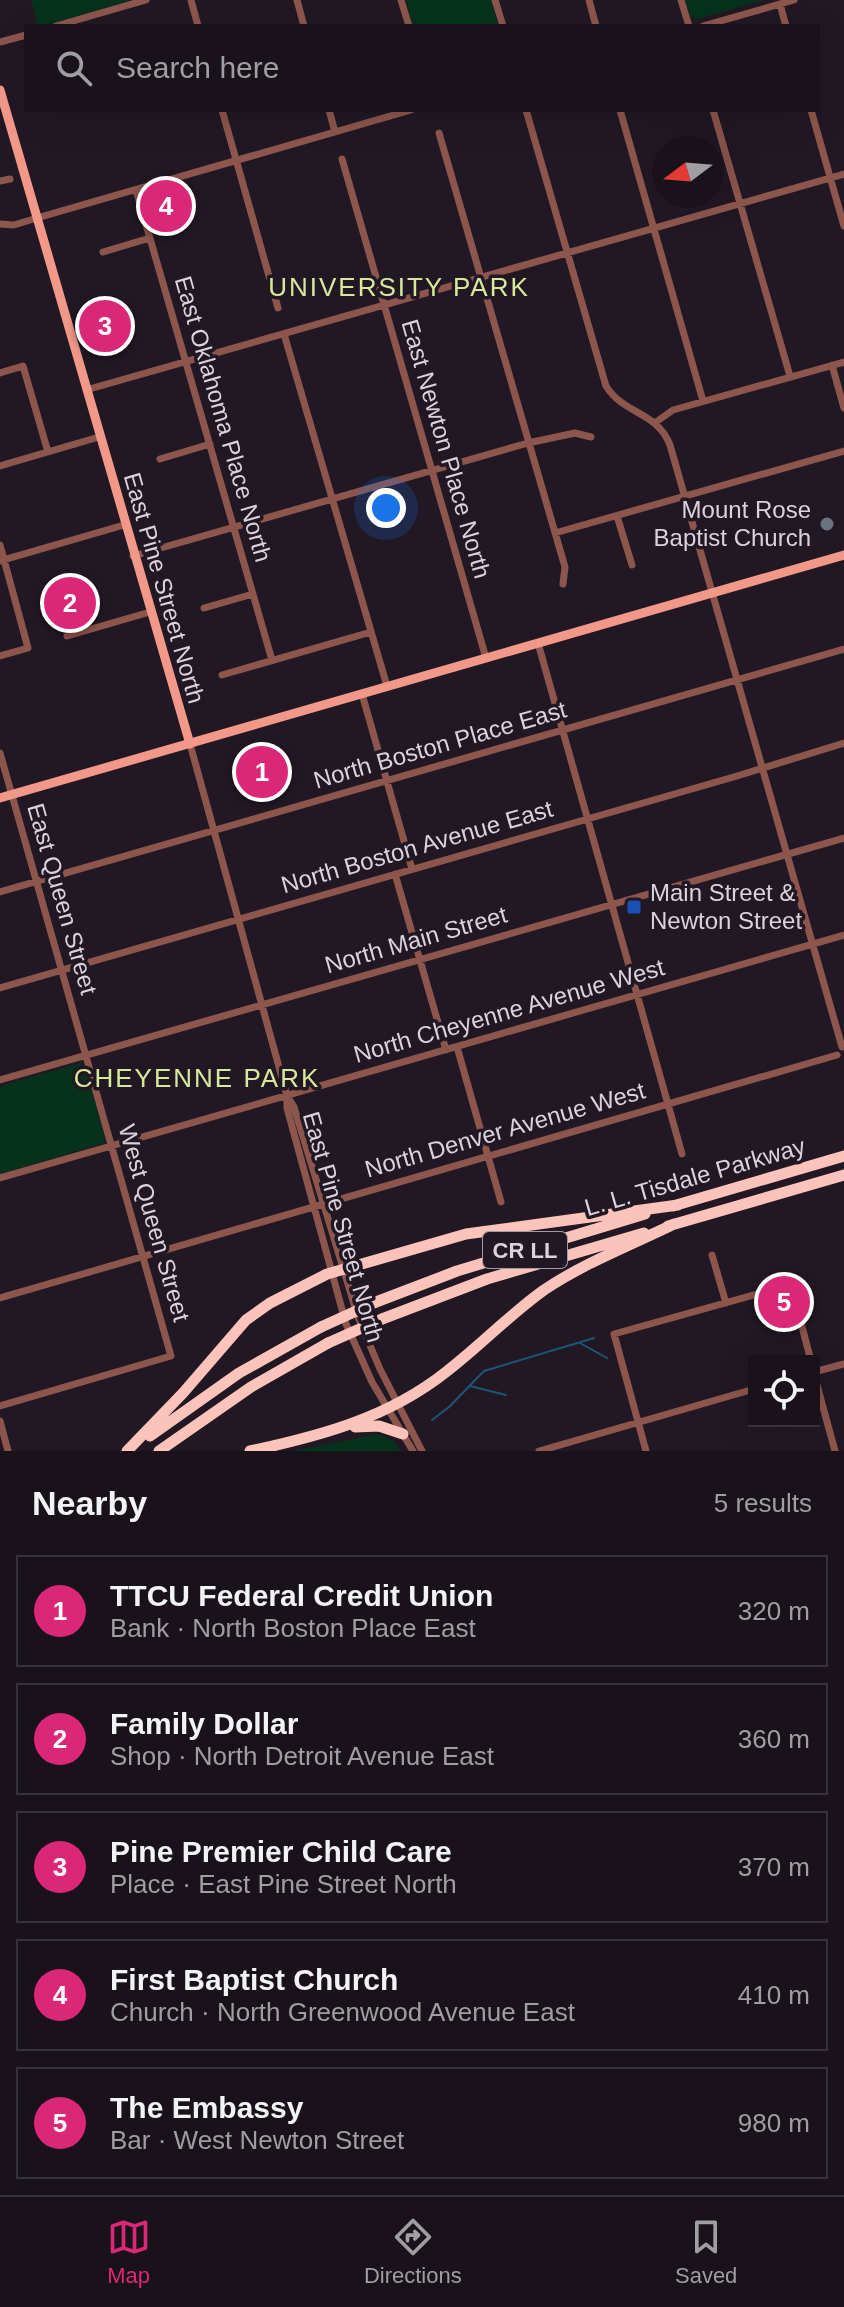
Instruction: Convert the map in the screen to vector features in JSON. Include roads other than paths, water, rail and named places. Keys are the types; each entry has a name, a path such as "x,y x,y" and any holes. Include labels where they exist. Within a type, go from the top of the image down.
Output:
{"highway":[{"name":"L. L. Tisdale Parkway","path":"129,1451 229,1380 321,1327 376,1302 457,1271 844,1156"},
{"name":"L. L. Tisdale Parkway","path":"159,1451 240,1394 328,1343 382,1319 487,1279 844,1175"},
{"path":"129,1451 246,1320 270,1303 337,1270 466,1234 678,1205"},
{"path":"342,1428 393,1406 443,1375 545,1289 582,1267 674,1224"},
{"path":"250,1451 342,1428 373,1425 403,1434"}],"main road":[{"name":"East Pine Street North","path":"0,90 190,744"},
{"path":"0,798 844,555"}],"street":[{"path":"63,24 146,0"},
{"path":"191,0 197,24"},
{"path":"297,0 303,24"},
{"path":"401,0 408,24"},
{"path":"495,0 502,24"},
{"path":"589,0 595,24"},
{"path":"681,0 688,24"},
{"path":"710,24 794,0"},
{"path":"780,4 785,24"},
{"path":"0,42 24,36"},
{"path":"223,112 278,308"},
{"path":"330,112 335,132"},
{"path":"0,224 14,225 404,112"},
{"path":"527,112 606,386 623,404 656,422 668,440 842,1052"},
{"path":"621,112 703,401"},
{"path":"714,112 790,376"},
{"path":"812,112 844,226"},
{"path":"439,133 565,567 563,584"},
{"name":"East Newton Place North","path":"342,159 486,658"},
{"path":"86,390 481,280 844,174"},
{"path":"0,181 10,179"},
{"name":"East Oklahoma Place North","path":"136,190 272,660"},
{"path":"103,252 150,238"},
{"path":"284,334 387,686"},
{"path":"656,422 673,410 844,362"},
{"path":"832,365 844,408"},
{"path":"0,373 23,366 48,452"},
{"path":"133,556 528,443 575,433 591,437"},
{"path":"0,466 99,437"},
{"path":"160,459 210,444"},
{"path":"555,533 844,451"},
{"path":"617,516 632,565"},
{"path":"2,560 124,525"},
{"path":"0,545 28,648 0,656"},
{"path":"204,608 253,594"},
{"path":"67,636 150,612"},
{"path":"222,675 371,632"},
{"path":"538,643 682,1154"},
{"name":"North Boston Place East","path":"0,892 844,649"},
{"path":"362,694 412,869"},
{"name":"North Boston Avenue East","path":"0,988 844,743"},
{"name":"East Pine Street North","path":"190,744 287,1096 294,1107 354,1343 393,1406"},
{"name":"East Queen Street","path":"0,753 86,1056"},
{"name":"North Main Street","path":"0,1080 844,838"},
{"path":"395,874 446,1050"},
{"name":"North Cheyenne Avenue West","path":"0,1178 844,935"},
{"path":"457,1047 501,1202"},
{"name":"North Denver Avenue West","path":"0,1298 842,1052"},
{"name":"West Queen Street","path":"0,1406 171,1356 86,1056"},
{"path":"712,1255 726,1303"},
{"name":"East Pine Street North","path":"337,1270 393,1406"},
{"path":"646,1451 614,1334 785,1286 793,1292 809,1355"},
{"path":"820,1371 844,1364"},
{"path":"539,1451 748,1391"},
{"path":"820,1395 835,1451"},
{"path":"393,1406 413,1451"},
{"path":"393,1406 422,1451"},
{"path":"0,1421 8,1451"}],"waterway":[{"path":"432,1420 484,1371 594,1338"},
{"path":"580,1343 607,1358"},
{"path":"470,1386 506,1395"}],"place":[{"name":"First Baptist Church","path":"166,206"},
{"name":"Pine Premier Child Care","path":"105,326"},
{"name":"Mount Rose Baptist Church","path":"827,524"},
{"name":"Family Dollar","path":"70,603"},
{"name":"TTCU Federal Credit Union","path":"262,772"},
{"name":"Main Street & Newton Street","path":"634,907"},
{"name":"The Embassy","path":"784,1302"}],"district":[{"name":"UNIVERSITY PARK","path":"399,287"},
{"name":"CHEYENNE PARK","path":"197,1078"}]}
